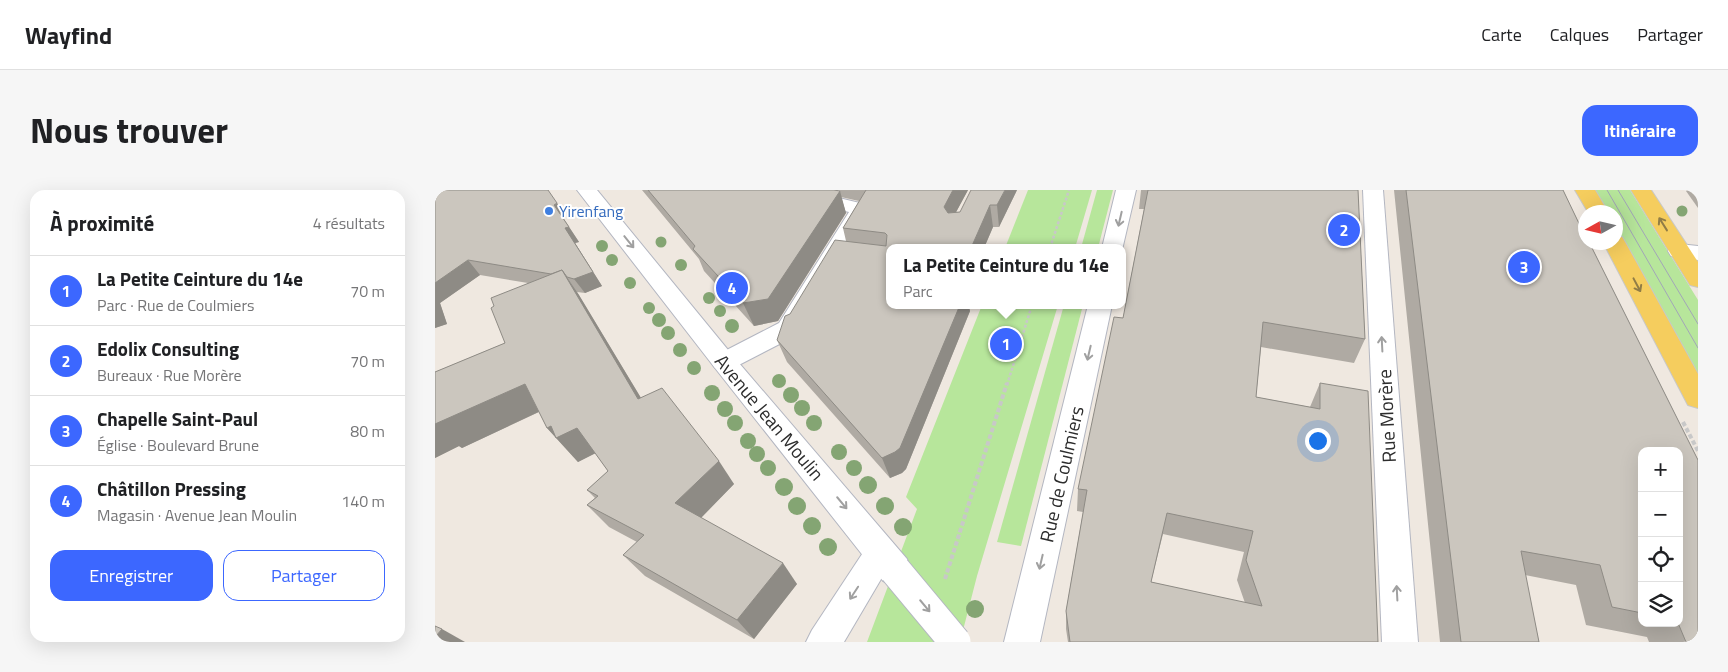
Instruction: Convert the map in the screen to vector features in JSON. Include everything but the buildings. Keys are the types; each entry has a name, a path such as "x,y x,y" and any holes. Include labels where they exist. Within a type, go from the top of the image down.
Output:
{"main road":[{"path":"1585,190 1593,205"},
{"path":"1641,190 1689,252 1698,280"},
{"path":"1618,250 1698,398"}],"street":[{"name":"Avenue Jean Moulin","path":"587,190 724,362 955,642"},
{"path":"724,362 788,329 861,209 832,202 828,199 830,190"},
{"path":"1114,244 1126,190"},
{"name":"Rue Morère","path":"1373,190 1399,642"},
{"name":"Rue de Coulmiers","path":"1022,642 1099,309"},
{"path":"823,642 888,561"}],"path":[{"path":"1051,244 1069,190"},
{"path":"943,586 1031,309"}],"green space":[{"path":"1028,190 1092,190 1076,244 1007,244"},
{"path":"1097,190 1113,190 1099,244 1082,244"},
{"path":"1595,190 1630,190 1698,300 1698,375 1623,240 1623,205 1604,205"},
{"path":"980,309 1057,309 977,576 960,642 867,642 917,509 906,497"},
{"path":"1063,309 1082,309 1021,546 997,542"}],"tram line":[{"path":"1607,190 1698,348"},
{"path":"1618,190 1698,324"}],"place":[{"name":"Yirenfang","path":"549,211"},
{"name":"Edolix Consulting","path":"1344,230"},
{"name":"Chapelle Saint-Paul","path":"1524,267"},
{"name":"Châtillon Pressing","path":"732,288"},
{"name":"La Petite Ceinture du 14e","path":"1006,344"}]}
